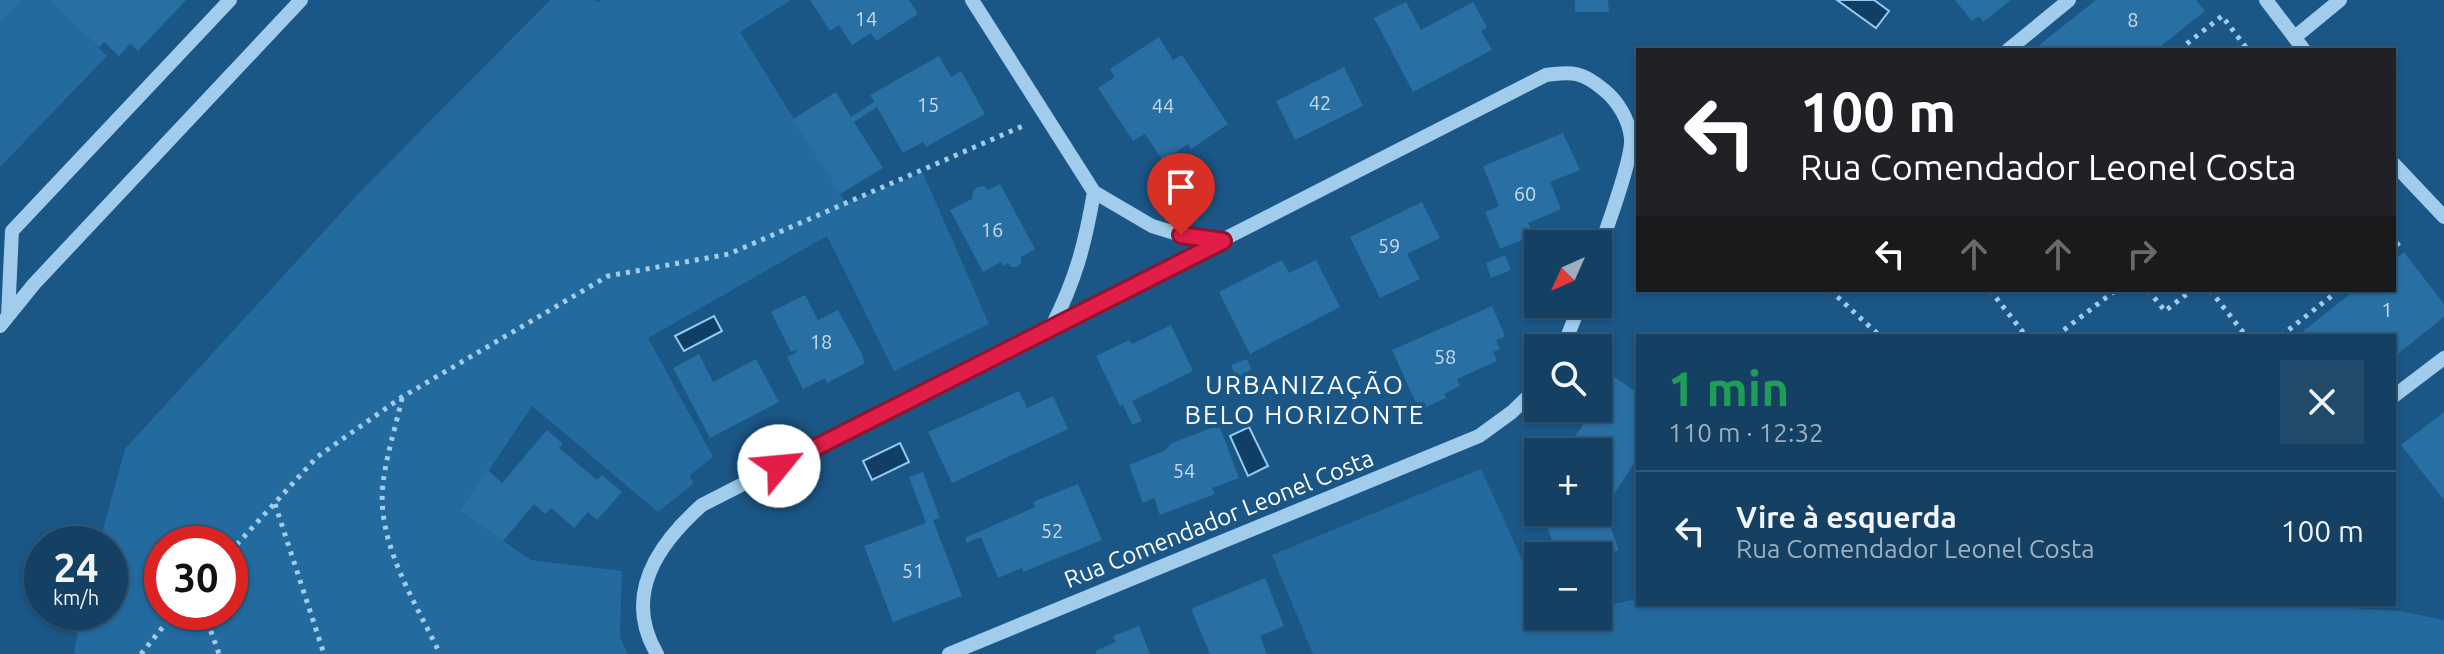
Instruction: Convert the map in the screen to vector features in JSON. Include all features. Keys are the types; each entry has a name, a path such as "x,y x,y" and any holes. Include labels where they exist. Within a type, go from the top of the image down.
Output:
{"street":[{"path":"4,321 12,231 230,0"},
{"path":"4,321 34,284 301,0"},
{"path":"972,0 1094,192 1152,226 1181,235 1223,241"},
{"path":"2010,48 2069,0"},
{"path":"2266,0 2303,48"},
{"path":"2295,37 2340,0"},
{"path":"657,654 642,611 647,581 658,552 677,527 702,505 1546,75 1571,71 1593,80 1612,97 1625,118 1631,140 1606,230"},
{"path":"2396,166 2444,217"},
{"path":"1052,326 1071,289 1081,260 1094,192"},
{"path":"2396,394 2444,358"},
{"name":"Rua Comendador Leonel Costa","path":"949,654 1479,436 1524,400"}],"path":[{"path":"2182,48 2222,16 2246,48"},
{"path":"248,532 317,457 402,397 608,276 729,254 1046,115"},
{"path":"1832,292 1878,334"},
{"path":"1992,292 2024,334"},
{"path":"2059,334 2113,292"},
{"path":"2150,292 2165,311 2189,292"},
{"path":"2212,292 2244,334"},
{"path":"2284,334 2336,292"},
{"path":"402,397 382,486 385,524 395,559 440,654"},
{"path":"275,503 324,654"},
{"path":"141,654 160,630"},
{"path":"210,630 219,654"}],"shaded area":[{"path":"22,0 49,0 107,56 0,167 0,24"},
{"path":"550,0 791,0 740,32 846,203 923,173 989,324 894,371 827,236 648,338 713,457 690,475 693,484 658,512 532,406 461,512 531,560 622,571 620,637 628,654 74,654 78,630 128,630 128,526 104,526 125,449 360,192"},
{"path":"1837,0 1874,0 1889,11 1876,28"},
{"path":"714,316 722,331 684,351 675,336"},
{"path":"1249,427 1268,466 1248,476 1230,436"},
{"path":"900,443 909,462 872,480 863,461"},
{"path":"1481,469 1524,564 1524,630 1612,630 1612,604 1636,599 1636,606 2316,606 2400,611 2444,620 2444,654 1313,654 1272,555"}],"building":[{"path":"0,0 22,0 0,24"},
{"path":"49,0 186,0 138,51 130,44 119,56 104,42 99,48"},
{"path":"810,0 909,0 918,14 876,41 871,33 852,45 839,25 830,31"},
{"path":"1575,0 1608,0 1609,12 1575,12"},
{"path":"1955,0 2011,0 1983,22 1979,16 1972,21"},
{"path":"2096,0 2196,0 2205,11 2159,48 2036,48"},
{"path":"1406,2 1421,30 1473,2 1487,27 1481,31 1492,50 1413,92 1374,18"},
{"path":"1159,37 1173,60 1182,55 1228,124 1191,149 1188,144 1163,161 1145,134 1133,141 1098,88 1115,77 1110,69"},
{"path":"939,56 951,77 961,71 985,114 926,147 923,142 903,153 877,107 854,122 883,168 840,194 793,119 836,92 851,117 874,102 870,95"},
{"path":"1344,67 1363,106 1295,140 1276,101"},
{"path":"1563,133 1580,170 1550,182 1561,209 1528,223 1532,230 1524,230 1524,239 1500,249 1485,212 1499,206 1483,166"},
{"path":"1000,184 1035,249 1021,257 1017,267 1011,267 1008,263 1003,266 1001,262 983,272 950,210 972,199 977,187 984,186 988,190"},
{"path":"1422,202 1440,238 1407,254 1420,279 1380,298 1350,237"},
{"path":"2404,252 2444,304 2444,317 2396,355 2396,334 2300,334 2352,292 2396,292 2396,258"},
{"path":"1505,255 1511,270 1491,278 1486,263"},
{"path":"1282,260 1289,273 1316,260 1340,307 1250,354 1219,292"},
{"path":"805,295 818,320 838,310 863,356 864,364 827,383 825,378 803,389 787,357 797,352 791,352 771,312"},
{"path":"1492,306 1505,336 1496,340 1500,349 1493,352 1497,361 1457,379 1460,386 1444,394 1446,398 1419,410 1392,350"},
{"path":"1171,325 1193,371 1132,401 1142,421 1132,425 1096,356 1129,340 1132,344"},
{"path":"699,354 713,382 756,359 779,402 710,438 673,368"},
{"path":"1247,359 1251,369 1238,382 1231,365"},
{"path":"1614,377 1636,392 1636,460 1612,498 1612,438 1574,438 1585,422 1612,422"},
{"path":"1019,391 1027,408 1053,396 1068,429 952,483 928,432"},
{"path":"2444,412 2444,500 2401,445"},
{"path":"1219,425 1239,478 1212,488 1215,494 1160,515 1154,498 1143,503 1129,465 1164,451 1172,443"},
{"path":"547,430 563,444 559,448 597,480 602,475 622,492 597,520 588,512 574,528 551,508 545,514 534,504 503,541 460,511 488,470 502,483"},
{"path":"923,472 940,518 933,520 962,596 893,622 864,546 926,523 909,477"},
{"path":"1078,484 1102,540 1023,572 1022,568 998,578 981,537 967,543 965,538 1035,507 1033,502"},
{"path":"1546,526 1610,526 1619,550 1612,553 1612,542 1553,542"},
{"path":"1265,578 1284,626 1260,636 1267,654 1210,654 1191,609"},
{"path":"1139,626 1150,654 1097,654 1095,651 1116,642 1113,636"}],"district":[{"name":"URBANIZAÇÃO BELO HORIZONTE","path":"1305,400"}],"route":[{"path":"779,466 1223,241 1181,235"}]}
